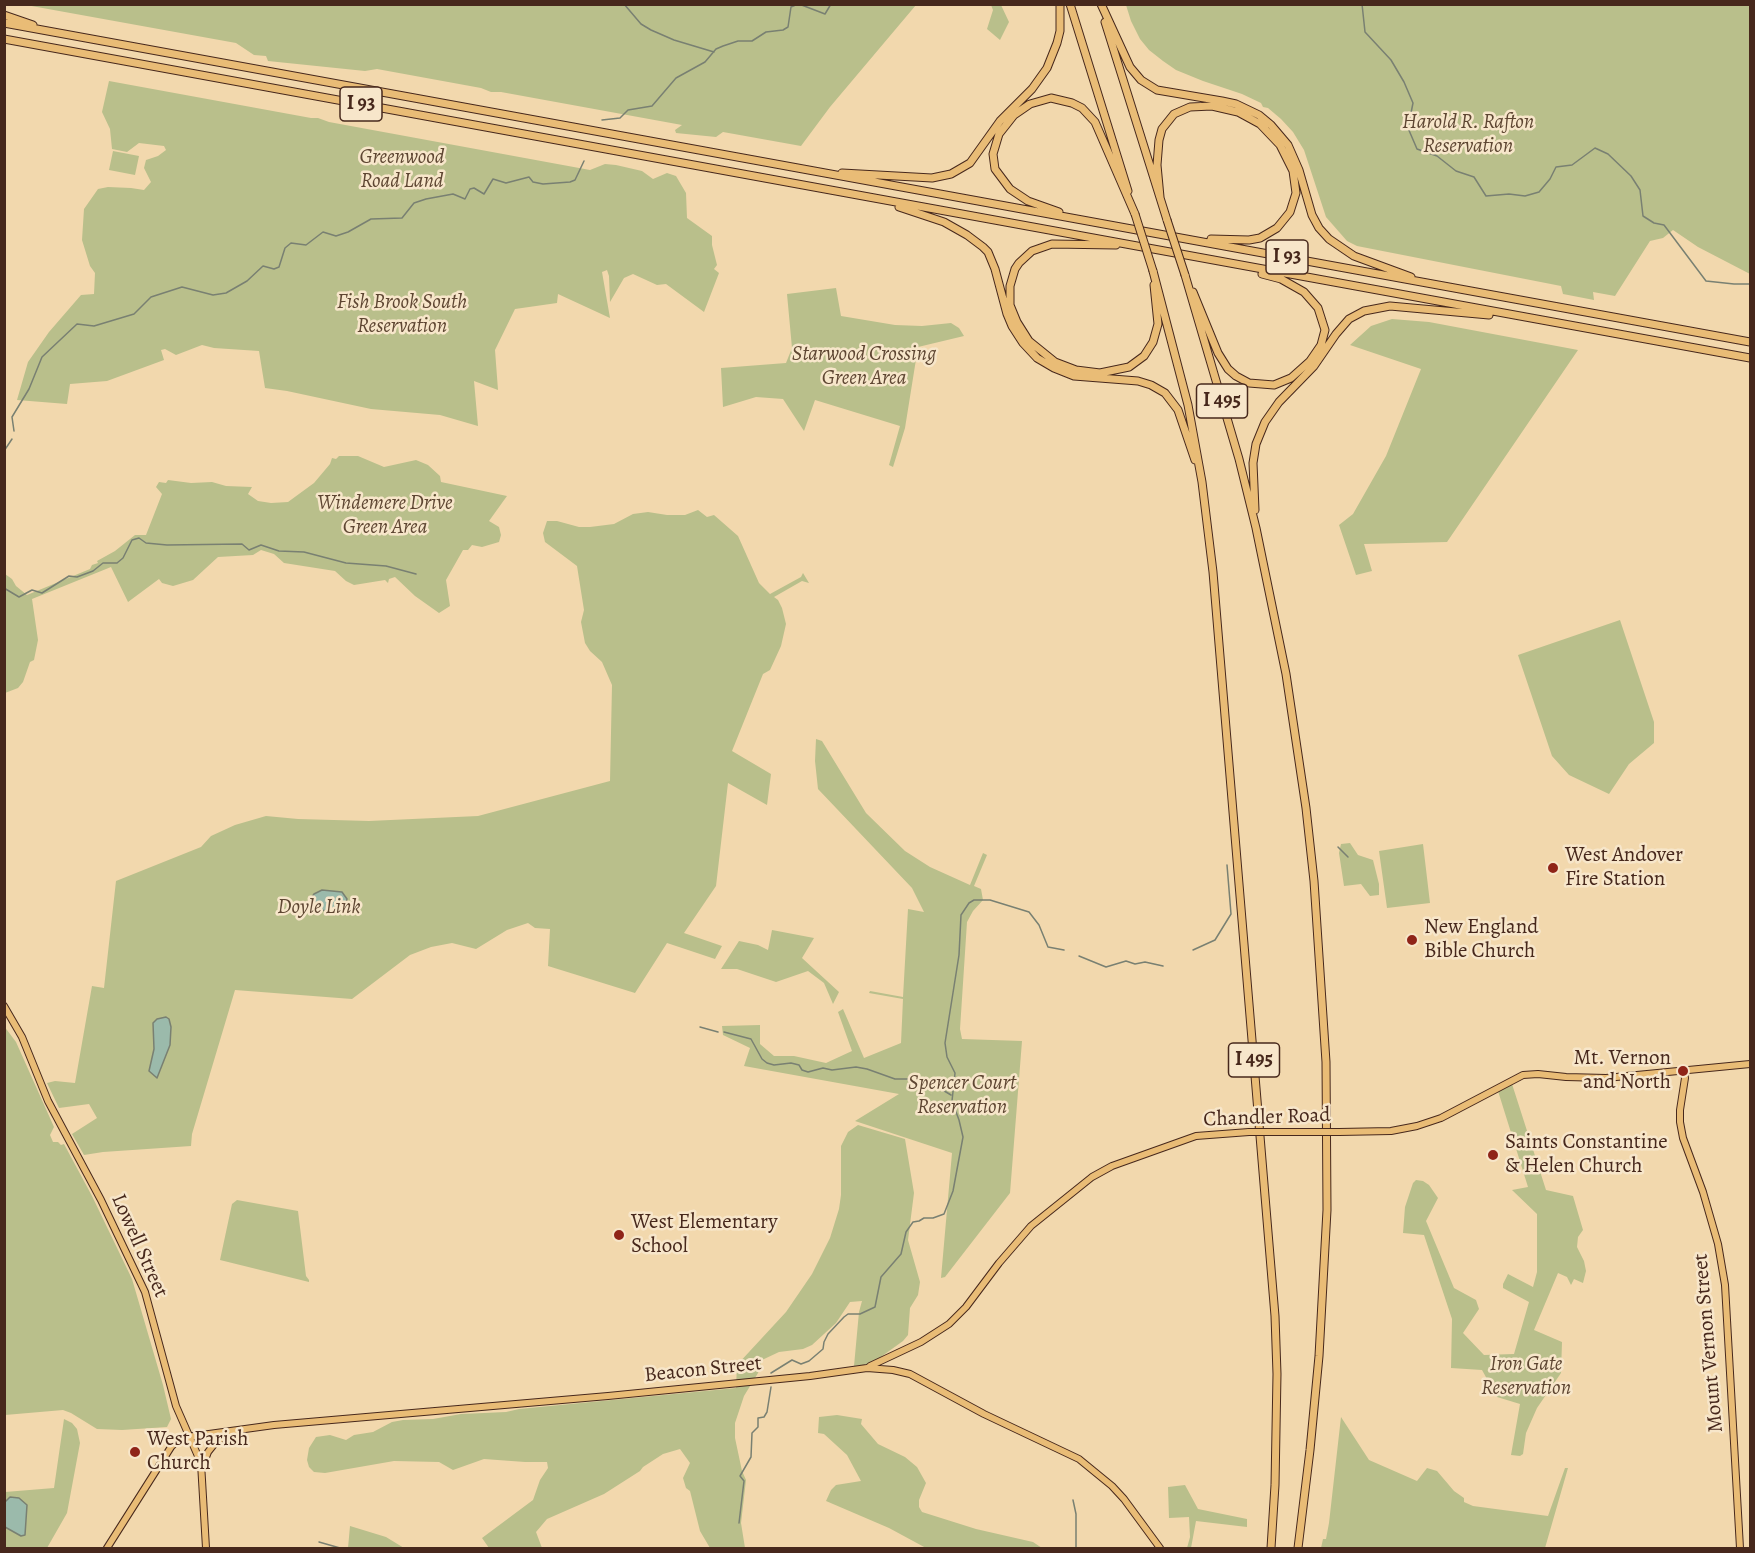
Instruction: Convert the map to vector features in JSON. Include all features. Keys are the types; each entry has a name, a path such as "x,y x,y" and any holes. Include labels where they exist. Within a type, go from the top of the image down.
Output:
{"highway":[{"path":"804,170 921,178 951,174 963,168 977,155 1000,121 1032,89 1047,68 1060,31 1060,4"},
{"name":"I 495","path":"1070,4 1163,304 1188,405 1202,482 1213,572 1275,1316 1277,1374 1271,1548"},
{"path":"1100,4 1130,67 1148,86 1169,93 1236,104 1259,115 1271,125 1288,145 1295,159 1312,215 1319,228 1340,248 1371,264 1446,287"},
{"name":"I 495","path":"1100,4 1185,275 1239,459 1256,528 1286,674 1306,808 1314,881 1328,1127 1325,1263 1310,1450 1298,1548"},
{"path":"4,15 58,33"},
{"name":"I 93","path":"4,23 1750,342"},
{"name":"I 93","path":"4,39 1750,358"},
{"path":"4,44 42,46"},
{"path":"1082,220 1028,201 1005,184 995,169 993,154 999,134 1014,115 1030,104 1051,98 1063,100 1072,103 1089,115 1100,132 1135,214"},
{"path":"1160,197 1157,153 1159,140 1167,122 1181,110 1201,105 1224,107 1260,124 1280,145 1288,158 1296,183 1294,204 1284,222 1268,235 1249,240 1188,239"},
{"path":"864,196 944,222 983,247 988,252 995,269 1012,326 1036,358 1063,373 1074,376 1138,381 1165,393 1178,410 1202,482"},
{"path":"1135,245 1052,244 1032,251 1025,257 1015,269 1010,305 1029,341 1055,362 1076,370 1110,372 1135,364 1150,348 1156,333 1158,316 1152,271"},
{"path":"1185,275 1218,353 1228,369 1249,383 1274,384 1291,378 1310,362 1323,337 1324,322 1318,308 1304,292 1281,279 1246,267"},
{"path":"1256,528 1253,463 1260,433 1279,402 1309,372 1349,319 1364,311 1399,306 1532,318"}],"main road":[{"name":"Lowell Street","path":"4,1006 26,1047 48,1101 139,1278 152,1316 176,1406 203,1471 206,1548"},
{"path":"1683,1070 1750,1064"},
{"name":"Chandler Road","path":"867,1368 914,1346 949,1324 966,1307 1030,1226 1092,1177 1112,1166 1196,1136 1249,1132 1391,1131 1417,1126 1447,1114 1523,1075 1606,1078 1683,1070"},
{"name":"Mount Vernon Street","path":"1683,1070 1685,1078 1680,1122 1718,1244 1725,1285 1740,1548"},
{"name":"Beacon Street","path":"189,1436 739,1383 867,1368 890,1369 910,1374 984,1414 1079,1459 1124,1498 1160,1548"},
{"path":"203,1471 204,1459 216,1442 236,1430"},
{"path":"107,1548 171,1447 180,1438 189,1436"}],"green space":[{"path":"26,5 916,5 830,107 801,146 723,132 716,137 676,133 675,130 682,125 491,92 481,88 377,69 365,71 268,61 266,56 254,55 236,43"},
{"path":"991,5 1001,5 1009,22 1000,40 987,29 993,10"},
{"name":"Harold R. Rafton Reservation","path":"1126,5 1750,5 1750,274 1698,247 1673,230 1663,238 1650,241 1615,296 1593,292 1594,300 1563,294 1561,286 1357,246 1347,241 1326,217 1304,150 1293,132 1281,119 1268,108 1263,107 1261,103 1176,70 1163,61 1140,39"},
{"name":"Fish Brook South Reservation","path":"109,81 590,170 605,164 642,171 653,179 667,173 676,176 686,193 687,218 712,236 717,265 714,269 719,273 704,312 666,284 657,285 633,274 624,278 610,302 607,270 602,272 610,318 558,294 557,303 515,309 495,350 498,390 474,381 478,426 440,415 371,409 265,388 259,351 202,345 176,355 165,349 161,350 164,360 107,381 70,384 67,404 17,400 28,362 49,332 81,295 94,294 95,273 90,266 82,240 84,209 98,189 108,187 144,190 151,182 144,168 146,160 166,150 164,146 139,143 127,152 112,149 110,129 102,112"},
{"path":"113,151 139,156 135,175 109,170"},
{"name":"Starwood Crossing Green Area","path":"836,288 841,316 895,325 922,326 951,323 959,328 964,336 918,347 905,428 893,467 889,465 900,426 815,400 804,431 783,399 756,397 723,407 721,368 786,363 792,348 787,294"},
{"path":"1392,319 1429,322 1578,350 1447,542 1364,544 1372,571 1356,575 1339,525 1353,514 1386,456 1421,369 1350,345 1371,326"},
{"name":"Windemere Drive Green Area","path":"339,456 358,456 384,467 416,460 428,465 440,476 441,482 507,496 489,521 499,527 501,535 499,542 482,547 472,545 468,550 463,550 446,580 450,606 439,613 415,596 395,577 389,579 388,583 385,580 354,585 335,571 284,563 274,554 261,550 253,555 218,557 193,580 173,586 162,583 159,579 128,602 111,567 32,599 38,640 34,660 30,662 23,682 18,688 5,693 5,574 27,595 90,569 92,565 98,563 97,561 115,551 135,535 146,535 162,494 156,487 159,482 166,483 168,480 191,483 212,482 226,486 252,487 248,494 258,501 288,502 314,483 330,464 332,458 336,459"},
{"name":"Doyle Link","path":"698,510 707,517 714,515 738,536 759,583 770,594 801,577 803,573 809,583 802,581 774,597 782,608 786,624 781,646 770,670 763,674 732,751 771,774 767,805 728,783 716,886 684,933 722,946 715,959 667,943 635,993 548,966 550,929 535,928 528,923 507,930 476,949 452,943 431,947 410,955 352,999 235,990 192,1134 191,1146 84,1155 72,1134 97,1118 89,1104 59,1108 47,1083 55,1081 75,1083 92,986 104,988 116,881 201,847 211,836 235,825 266,816 369,821 478,816 610,781 612,685 602,662 585,643 581,622 584,610 577,566 545,542 543,533 547,521 590,527 614,524 633,514 648,512 685,515"},
{"path":"1620,620 1654,722 1654,743 1629,764 1609,794 1569,775 1552,756 1518,655"},
{"name":"Spencer Court Reservation","path":"816,739 822,741 866,813 905,851 930,867 970,885 983,853 987,855 974,886 981,889 983,900 967,922 960,1029 962,1039 1022,1041 1010,1193 945,1277 941,1278 952,1153 855,1121 899,1094 744,1066 750,1048 723,1035 722,1026 760,1025 760,1044 774,1056 794,1056 826,1063 852,1051 838,1012 843,1009 864,1058 901,1043 903,999 869,993 870,991 903,997 908,909 924,912 912,888 818,789 815,761"},
{"path":"1350,843 1358,855 1373,860 1379,884 1379,895 1370,896 1361,884 1344,886 1339,853 1341,844"},
{"path":"1423,844 1430,903 1387,908 1379,851"},
{"path":"772,930 814,938 802,958 839,992 833,1004 824,983 808,971 776,982 737,969 721,969 739,941 758,945 768,950"},
{"path":"4,1026 16,1042 54,1127 50,1135 53,1142 64,1144 132,1279 163,1385 171,1419 167,1427 97,1429 63,1410 5,1415"},
{"name":"Iron Gate Reservation","path":"1512,1084 1546,1190 1573,1196 1583,1230 1578,1237 1577,1247 1586,1271 1583,1283 1574,1279 1571,1285 1567,1277 1558,1273 1534,1330 1562,1342 1561,1373 1537,1408 1526,1433 1523,1454 1520,1456 1511,1455 1520,1404 1497,1397 1482,1370 1451,1368 1452,1319 1424,1235 1403,1233 1405,1207 1413,1183 1416,1180 1423,1181 1429,1185 1438,1198 1426,1221 1454,1288 1476,1300 1479,1309 1463,1333 1484,1355 1514,1354 1529,1302 1503,1288 1503,1284 1508,1274 1533,1287 1537,1272 1537,1214 1512,1190 1528,1187 1498,1091"},
{"path":"858,1125 905,1139 914,1193 908,1240 920,1282 918,1295 910,1308 908,1335 871,1364 854,1366 862,1301 850,1302 836,1323 812,1345 803,1349 779,1352 762,1360 758,1373 744,1396 735,1423 735,1438 746,1480 741,1523 745,1548 710,1548 700,1531 690,1491 686,1488 683,1478 690,1463 680,1449 663,1454 604,1494 547,1519 536,1532 542,1548 489,1548 482,1538 533,1500 540,1480 548,1468 547,1462 484,1459 453,1470 439,1462 394,1461 325,1473 314,1472 309,1467 307,1460 309,1448 316,1437 330,1435 346,1440 354,1435 373,1432 392,1422 736,1388 737,1365 786,1312 812,1274 830,1238 841,1195 841,1146 848,1132"},
{"path":"237,1200 298,1211 306,1276 309,1282 220,1260 232,1204"},
{"path":"837,1415 862,1419 861,1424 878,1444 905,1457 917,1467 926,1483 919,1500 922,1512 976,1529 1033,1542 1042,1548 926,1548 889,1528 826,1501 836,1485 861,1481 847,1455 824,1434 818,1433 819,1417"},
{"path":"1341,1417 1369,1460 1417,1481 1427,1468 1437,1471 1454,1491 1464,1498 1464,1502 1473,1506 1548,1516 1565,1468 1568,1468 1545,1548 1321,1548 1323,1539 1326,1539 1329,1523"},
{"path":"64,1419 77,1429 80,1443 67,1513 47,1548 5,1548 5,1492 54,1488"},
{"path":"1185,1485 1198,1509 1247,1519 1247,1527 1196,1521 1191,1548 1187,1548 1190,1537 1189,1517 1169,1518 1168,1487"},
{"path":"350,1526 386,1537 404,1548 348,1548"}],"shaded area":[{"path":"322,890 342,892 347,899 345,905 332,913 312,907 309,904 310,900 314,894"},
{"path":"166,1017 171,1027 170,1045 157,1078 149,1071 154,1049 153,1023 157,1019"},
{"path":"10,1497 19,1498 27,1505 25,1535 21,1536 5,1527 5,1502"}],"waterway":[{"path":"624,4 641,24 651,30 674,40 714,52"},
{"path":"602,120 620,118 628,110 652,106 676,78 705,62 716,49 738,41 752,41 766,32 783,30 788,27 791,7 798,4"},
{"path":"799,4 825,14 831,4"},
{"path":"1362,4 1365,32 1391,60 1413,103 1408,128 1417,149 1437,156 1456,171 1474,177 1486,196 1509,194 1525,196 1539,192 1556,167 1572,165 1595,148 1608,154 1631,176 1640,190 1643,216 1654,223 1664,225 1706,281 1750,284"},
{"path":"14,431 12,417 29,389 42,357 77,324 94,326 134,314 151,297 182,287 213,295 226,293 247,281 263,266 274,269 279,267 285,248 291,243 306,245 323,232 336,236 371,219 402,218 414,203 426,199 453,194 465,199 470,189 474,188 484,194 493,179 506,183 529,177 533,182 543,184 570,182 575,180 584,161"},
{"path":"4,451 12,439"},
{"path":"4,588 19,597 32,590 42,593 69,576 77,577 93,571 103,563 117,563 123,558 132,540 139,538 146,543 167,545 242,544 249,550 261,545 279,551 304,552 346,563 386,566 416,574"},
{"path":"1338,847 1348,857"},
{"path":"1193,950 1215,940 1231,914 1227,865"},
{"path":"771,1373 792,1360 801,1364 809,1361 823,1349 828,1334 844,1317 848,1314 860,1314 875,1307 881,1277 901,1254 906,1232 913,1222 944,1214 953,1191 963,1137 952,1101 955,1073 947,1057 945,1043 959,955 961,915 969,903 974,900 990,900 1029,912 1039,925 1048,947 1064,950"},
{"path":"1079,956 1106,967 1126,961 1163,966"},
{"path":"700,1027 718,1032"},
{"path":"724,1032 751,1039 762,1059 774,1065 791,1063 799,1065 802,1070 808,1072 823,1068 832,1070 856,1067 895,1079 921,1081 936,1086 951,1095"},
{"path":"739,1523 744,1481 740,1476 751,1457 752,1433 758,1427 758,1418 764,1417 767,1412 771,1387"},
{"path":"1073,1500 1076,1514 1076,1548"},
{"path":"319,1542 340,1548"}],"place":[{"name":"West Andover Fire Station","path":"1553,868"},
{"name":"New England Bible Church","path":"1412,940"},
{"name":"Mt. Vernon and North","path":"1683,1071"},
{"name":"Saints Constantine & Helen Church","path":"1493,1155"},
{"name":"West Elementary School","path":"619,1235"},
{"name":"West Parish Church","path":"135,1452"}],"park label":[{"name":"Greenwood Road Land","path":"402,170"}]}
